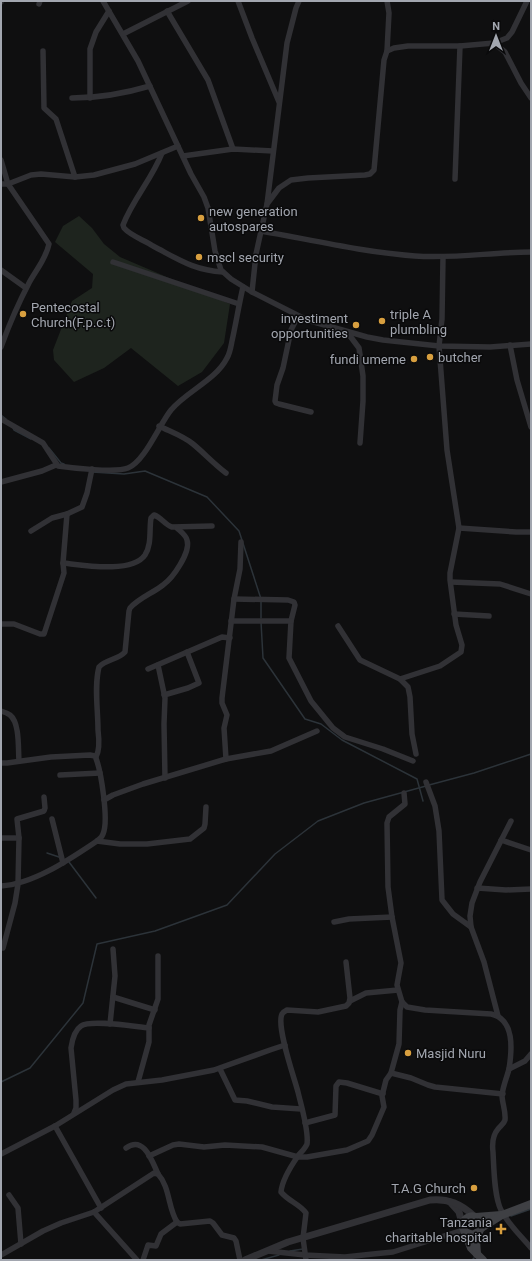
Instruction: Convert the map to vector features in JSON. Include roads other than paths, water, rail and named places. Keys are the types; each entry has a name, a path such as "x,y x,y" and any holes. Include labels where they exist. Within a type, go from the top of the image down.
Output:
{"main road":[{"path":"464,1229 473,1235 503,1215 531,1204"},
{"path":"480,1257 471,1248 464,1229 467,1218 503,1215"},
{"path":"475,1217 481,1224 476,1244 480,1257"}],"street":[{"path":"104,1 150,86 204,197 208,208 215,251 223,272 231,279 252,292 298,316 314,322 384,340 439,346 476,347 531,344"},
{"path":"123,34 188,1"},
{"path":"238,1 280,104"},
{"path":"252,292 266,204 287,43 299,1"},
{"path":"266,204 279,188 291,180 365,175 370,174 374,170 384,60 387,51 389,13 387,1"},
{"path":"387,51 394,48 408,46 460,46 494,43 507,38 512,32 527,1"},
{"path":"90,98 90,49 96,32 109,11"},
{"path":"167,11 208,80 233,150"},
{"path":"494,43 505,52 521,83 531,98"},
{"path":"455,179 460,46"},
{"path":"43,51 44,108 56,119 75,177"},
{"path":"72,98 121,95 150,86"},
{"path":"1,184 8,184 31,175 41,174 75,177 94,175 123,168 178,146"},
{"path":"183,156 233,150 273,152"},
{"path":"162,153 152,175 130,209 123,225 124,228 138,238 188,265 206,270 223,272"},
{"path":"1,160 8,184 49,244 47,254 35,271 16,308 1,347"},
{"path":"261,231 378,252 415,256 443,257 531,252"},
{"path":"400,679 440,666 461,652 462,645 454,614 450,582 450,573 460,528 447,450 439,346 442,319 443,257"},
{"path":"113,262 239,304"},
{"path":"1,270 26,288"},
{"path":"1,482 42,471 56,465 117,470 130,467 137,461 146,449 160,426 177,403 215,374 226,360 232,340 243,286"},
{"path":"298,316 292,330 283,368 277,385 276,402 311,412"},
{"path":"347,331 359,348 363,376 360,443"},
{"path":"510,345 517,380 531,427"},
{"path":"1,419 43,443 56,465"},
{"path":"160,426 194,445 215,465 226,473"},
{"path":"31,531 52,518 67,514 83,505 92,469"},
{"path":"1,624 14,624 40,634 44,634 64,573 63,562 67,514"},
{"path":"63,562 92,566 112,566 132,563 145,555 150,539 150,521 153,515 169,527 212,526"},
{"path":"1,886 18,884 46,872 102,838 104,832 104,800 96,758 98,754 99,742 97,695 99,667 103,663 122,655 125,652 130,608 166,583 181,563 186,552 188,542 186,537 177,528"},
{"path":"460,528 531,532"},
{"path":"226,759 224,725 227,715 222,703 231,621 240,569 241,542"},
{"path":"450,582 500,584 531,594"},
{"path":"234,599 293,601 296,605 291,621 288,654 289,661 311,701 333,728 345,737 383,749 413,762"},
{"path":"454,614 489,616"},
{"path":"231,621 291,621"},
{"path":"338,626 360,660 400,679 405,683 409,691 411,728 416,754"},
{"path":"148,669 222,637 230,638"},
{"path":"164,695 199,683 187,652"},
{"path":"158,665 164,695 165,778"},
{"path":"1,711 9,714 14,720 19,761"},
{"path":"104,800 122,791 226,759 271,751 317,731"},
{"path":"1,763 74,755 90,755 96,758"},
{"path":"60,775 100,773"},
{"path":"426,782 435,806 440,831 442,900 453,914 471,927"},
{"path":"149,1156 173,1145 179,1144 204,1147 225,1145 262,1147 298,1157 307,1157 347,1150 368,1141 384,1107 383,1094 399,1044 400,1010 402,1002 397,985 401,963 392,917 387,878 387,823 389,817 405,804 404,793"},
{"path":"3,948 16,903 19,838 17,819 44,811 44,797"},
{"path":"97,841 120,844 147,844 190,840 204,828 206,824 206,807"},
{"path":"52,819 63,863"},
{"path":"511,821 477,888 470,912 471,927 484,962 498,1016 506,1025 511,1041 509,1069 503,1094 505,1119 494,1135 492,1150 496,1186 500,1208 503,1215 531,1248"},
{"path":"1,838 19,838"},
{"path":"501,840 531,850"},
{"path":"477,888 506,890 531,889"},
{"path":"334,922 349,919 392,917"},
{"path":"110,1024 114,997 114,949"},
{"path":"138,1082 149,1042 149,1028 158,999 158,956"},
{"path":"346,962 350,1001"},
{"path":"305,1258 303,1238 306,1213 302,1208 281,1192 282,1185 306,1145 307,1137 302,1109 285,1046 281,1015 287,1010 318,1012 345,1006 350,1001 366,993 398,990"},
{"path":"114,997 155,1010"},
{"path":"402,1002 407,1006 425,1010 484,1013 498,1016"},
{"path":"74,1113 76,1108 76,1100 71,1053 72,1042 76,1032 84,1024 110,1024 149,1028"},
{"path":"1,1154 55,1126 116,1088 126,1084 190,1075 220,1068 285,1046"},
{"path":"509,1069 525,1061 531,1054"},
{"path":"220,1068 236,1101 247,1101 272,1107 302,1109"},
{"path":"390,1073 411,1078 436,1087 503,1094"},
{"path":"305,1123 335,1115 336,1086 338,1082 347,1083 383,1094"},
{"path":"55,1126 101,1208"},
{"path":"126,1148 132,1144 137,1144 144,1148 161,1177 176,1222"},
{"path":"2,1260 1,1256 43,1231 55,1225 94,1212 154,1173 158,1174"},
{"path":"9,1195 18,1208 22,1244"},
{"path":"245,1260 303,1238 430,1200 449,1201 465,1209 475,1217"},
{"path":"268,1251 305,1258 345,1258 393,1252 464,1229 459,1212 449,1201"},
{"path":"94,1212 137,1260"},
{"path":"176,1222 180,1224 210,1221 222,1235 234,1238 240,1260"},
{"path":"143,1260 148,1244 156,1246 161,1234 176,1222"}],"waterway":[{"path":"1,415 6,419"},
{"path":"13,428 31,439"},
{"path":"49,448 61,463 64,464"},
{"path":"92,472 124,474 145,471 207,497 239,531 261,599 261,618"},
{"path":"261,622 263,658 305,719 321,724 342,740 417,779 423,801"},
{"path":"429,785 474,773 531,754"},
{"path":"1,1082 30,1068 83,1003 97,944 155,931 227,905 275,854 318,821 364,803 426,786"},
{"path":"47,853 59,857"},
{"path":"69,862 96,898"},
{"path":"511,1216 531,1209"},
{"path":"290,1251 303,1249"},
{"path":"261,1260 279,1255"}],"place":[{"name":"new generation autospares","path":"201,218"},
{"name":"mscl security","path":"199,257"},
{"name":"Pentecostal Church(F.p.c.t)","path":"23,314"},
{"name":"triple A plumbling","path":"382,321"},
{"name":"investiment opportunities","path":"356,325"},
{"name":"butcher","path":"430,357"},
{"name":"fundi umeme","path":"414,359"},
{"name":"Masjid Nuru","path":"408,1053"},
{"name":"T.A.G Church","path":"474,1188"},
{"name":"Tanzania charitable hospital","path":"501,1229"}]}
